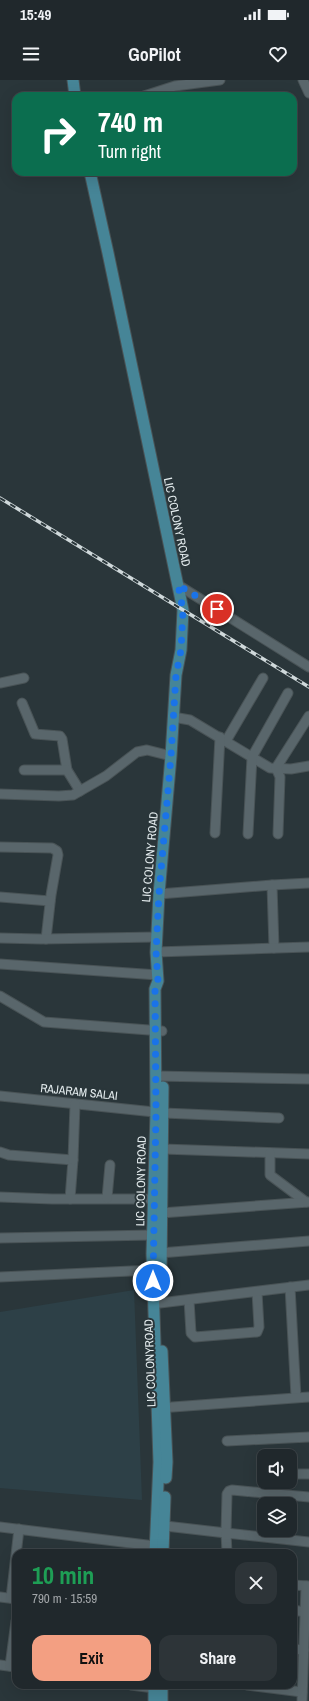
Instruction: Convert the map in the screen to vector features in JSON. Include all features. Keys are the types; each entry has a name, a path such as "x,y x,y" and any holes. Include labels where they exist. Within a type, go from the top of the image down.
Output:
{"main road":[{"path":"73,80 74,92"},
{"name":"LIC COLONY ROAD","path":"91,176 183,610 181,650 176,675 171,756 159,894 156,952 158,978"},
{"name":"LIC COLONYROAD","path":"158,978 161,990 158,1030 160,1113 163,1149 161,1213 157,1262 160,1303 160,1408 163,1462 158,1549"},
{"name":"LIC COLONY ROAD","path":"160,1113 153,1235 157,1262 160,1408"},
{"path":"154,1701 156,1689"},
{"path":"157,1689 162,1701"}],"street":[{"path":"157,92 176,86 220,80"},
{"path":"303,80 309,93"},
{"path":"178,585 309,667"},
{"path":"0,682 24,678"},
{"path":"215,833 223,739 263,678"},
{"path":"248,834 252,757 288,693"},
{"path":"22,703 35,734 60,736 67,770 80,790"},
{"path":"173,716 190,720 270,768 291,769 309,766"},
{"path":"276,768 309,716"},
{"path":"0,794 73,795 106,776 137,752 147,750 171,756"},
{"path":"276,768 280,777 278,834"},
{"path":"24,770 67,770"},
{"path":"0,847 52,848 57,851 58,855 50,901 46,939"},
{"path":"159,894 309,883"},
{"path":"272,885 274,948"},
{"path":"0,897 50,901"},
{"path":"0,938 46,939 157,937"},
{"path":"156,952 309,947"},
{"path":"0,964 158,978"},
{"path":"0,996 44,1022 158,1030"},
{"path":"159,1076 309,1079"},
{"name":"RAJARAM SALAI","path":"0,1096 160,1113 279,1118"},
{"path":"70,1199 75,1104"},
{"path":"163,1149 309,1154"},
{"path":"270,1153 270,1175 308,1202"},
{"path":"1,1154 73,1160"},
{"path":"107,1198 110,1165"},
{"path":"0,1197 154,1199"},
{"path":"161,1213 308,1202"},
{"path":"0,1238 153,1235"},
{"path":"0,1277 157,1262 309,1241"},
{"path":"160,1303 309,1285"},
{"path":"290,1287 296,1397"},
{"path":"189,1300 191,1332 195,1337 257,1332 259,1327 257,1292"},
{"path":"160,1408 309,1396"},
{"path":"227,1441 309,1437"},
{"path":"297,1474 309,1474"},
{"path":"227,1549 226,1494 229,1491 309,1497"},
{"path":"160,1526 309,1542"},
{"path":"0,1527 145,1549"},
{"path":"17,1549 19,1530"},
{"path":"267,1689 302,1696 308,1586 297,1585"},
{"path":"0,1597 12,1598"},
{"path":"297,1611 306,1612"},
{"path":"297,1649 304,1650"},
{"path":"0,1665 12,1667"}],"shaded area":[{"path":"134,1290 142,1500 0,1488 0,1312"}],"railway":[{"path":"0,498 309,687"}],"route":[{"path":"153,1281 152,1254 156,1112 155,989 158,981 156,952 176,675 181,650 183,610 178,585 217,609"}]}
